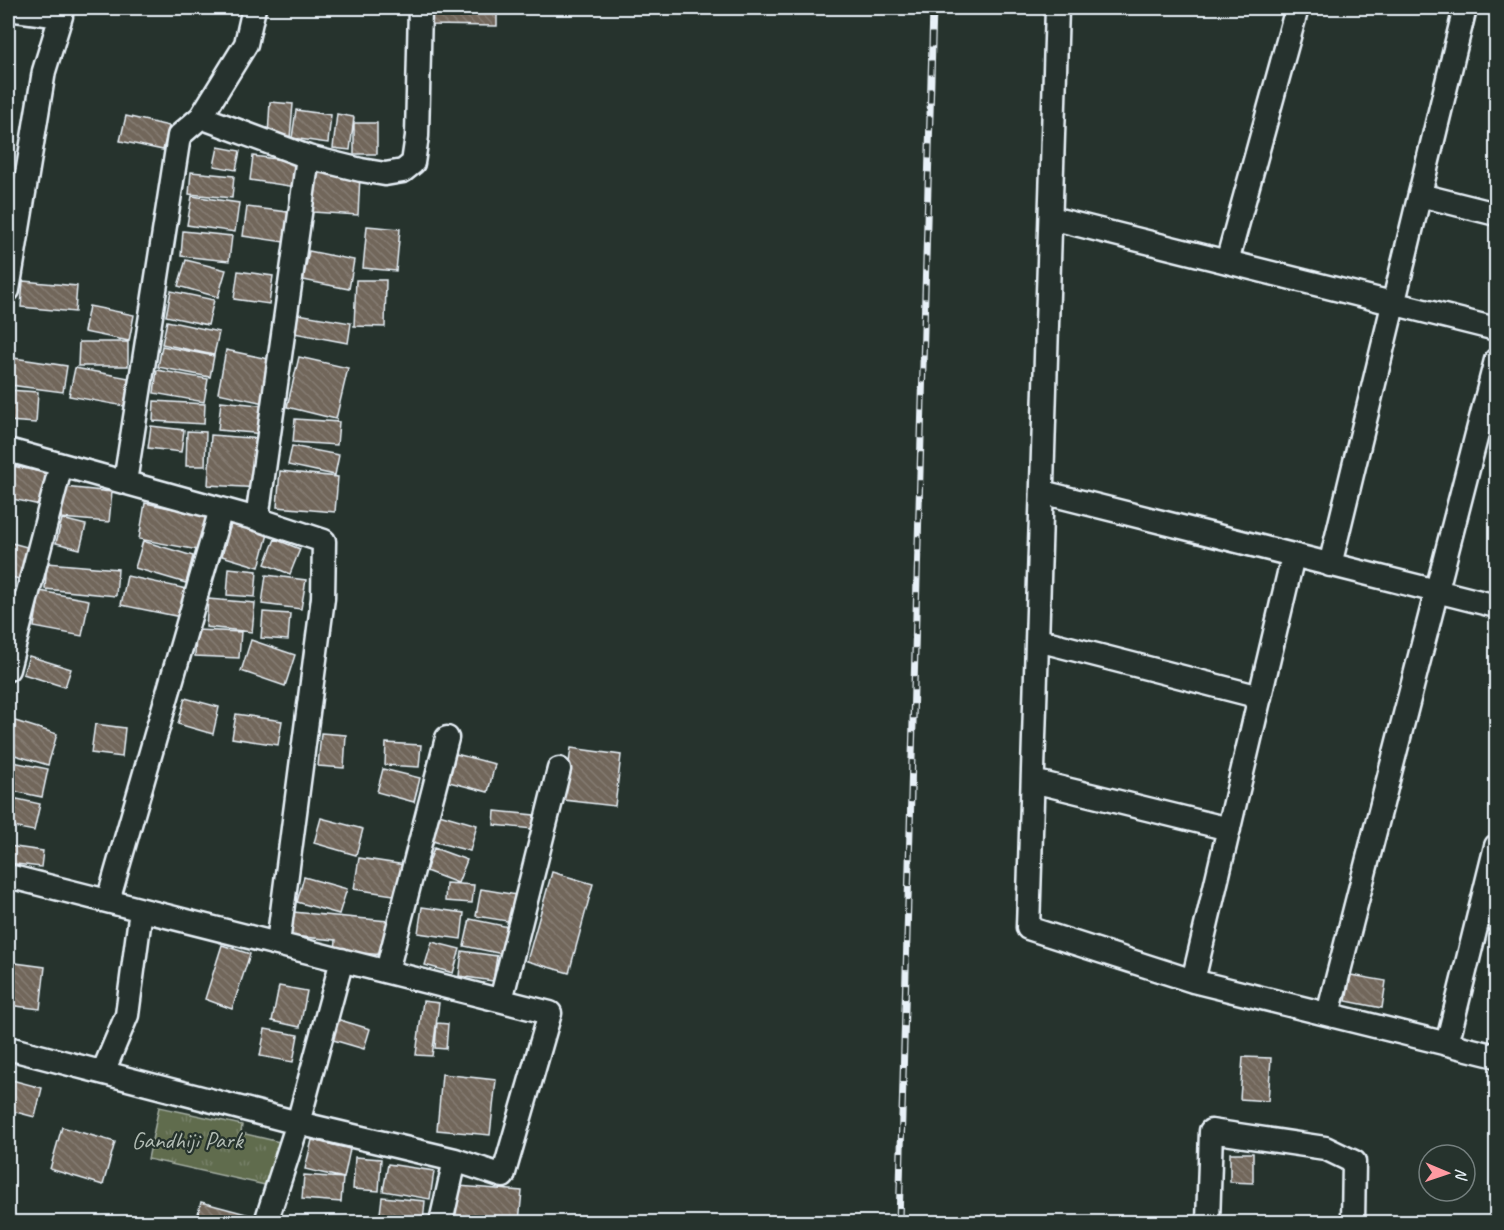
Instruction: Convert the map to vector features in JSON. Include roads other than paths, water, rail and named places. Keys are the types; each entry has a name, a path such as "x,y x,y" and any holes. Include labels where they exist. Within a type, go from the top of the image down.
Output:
{"street":[{"path":"125,482 179,136 201,117 246,44 254,8"},
{"path":"201,117 308,157 385,174 403,171 413,163 417,136 420,8"},
{"path":"1057,8 1028,928 1193,981 1497,1056"},
{"path":"1227,262 1297,8"},
{"path":"1330,565 1465,8"},
{"path":"8,9 61,16 44,71 8,290"},
{"path":"257,519 308,157"},
{"path":"1420,195 1497,214"},
{"path":"1051,218 1497,329"},
{"path":"1328,1014 1497,360"},
{"path":"8,450 257,519 324,541 323,598 278,943"},
{"path":"8,669 61,465"},
{"path":"1042,492 1497,606"},
{"path":"108,901 221,509"},
{"path":"1193,981 1293,556"},
{"path":"1038,640 1260,697"},
{"path":"387,972 447,738"},
{"path":"501,1000 559,770"},
{"path":"1033,781 1229,829"},
{"path":"1447,1044 1497,846"},
{"path":"8,876 550,1013 503,1176 455,1160 298,1123 8,1048"},
{"path":"103,1072 128,1015 141,910"},
{"path":"266,1222 298,1123 342,960"},
{"path":"1208,1222 1211,1131 1325,1148 1353,1162 1353,1222"},
{"path":"441,1222 455,1160"}],"railway":[{"path":"899,1222 933,8"}],"park label":[{"name":"Gandhiji Park","path":"187,1140"}]}
